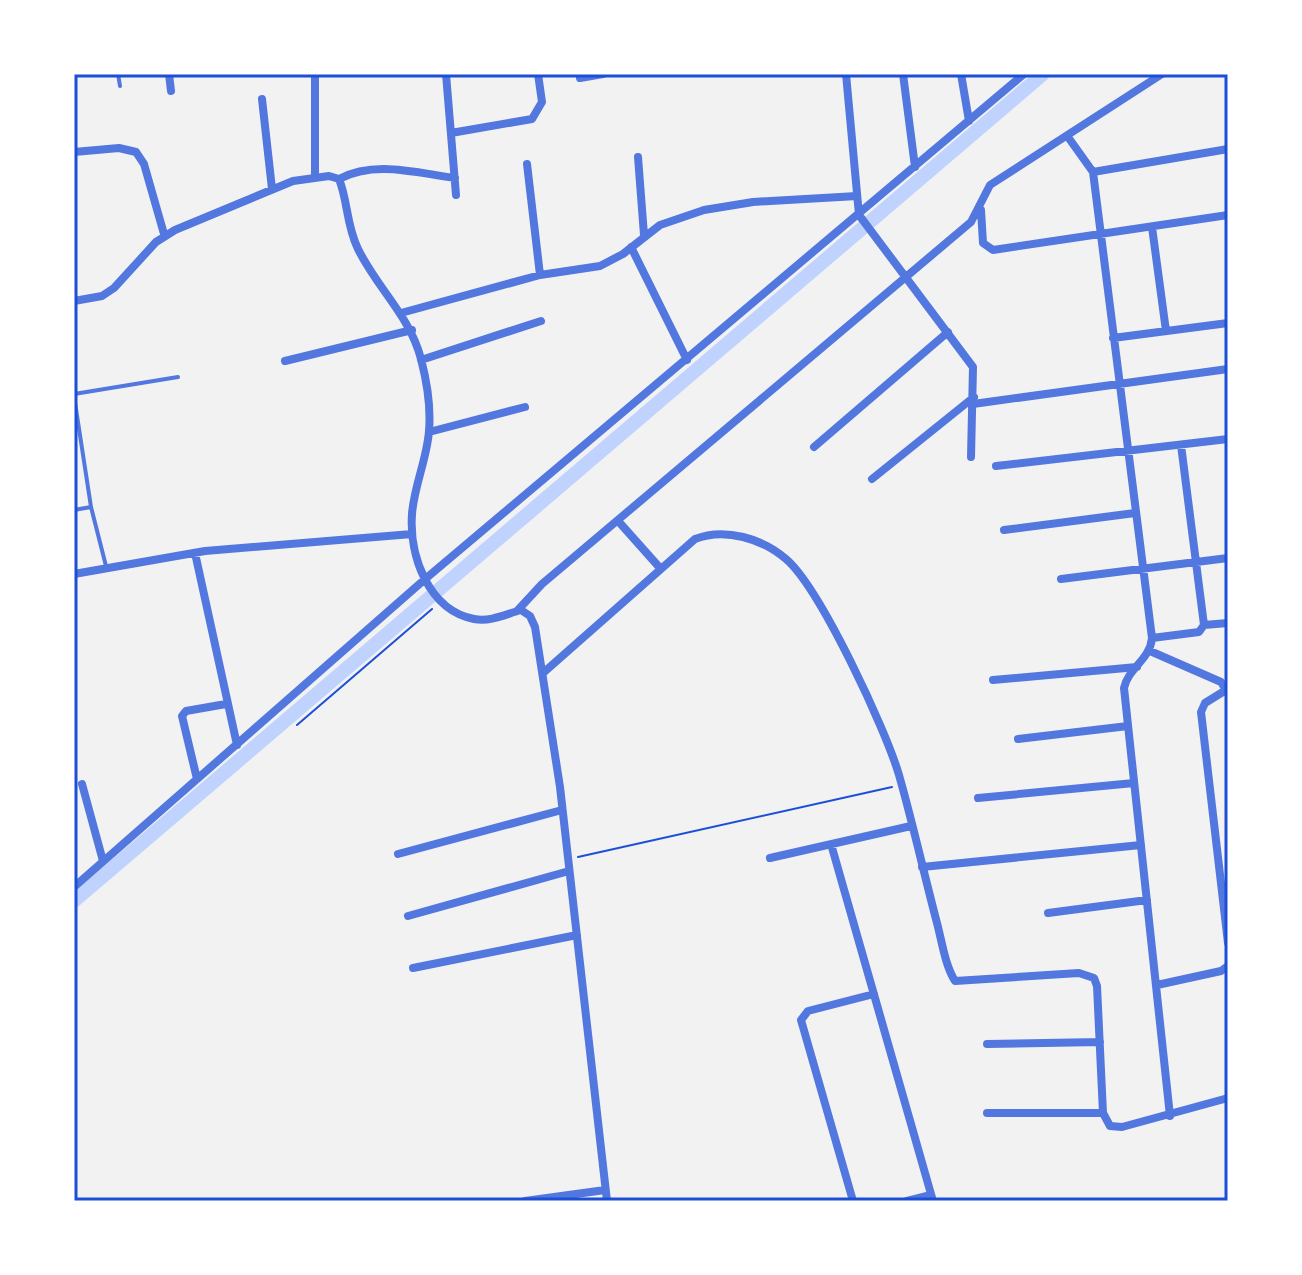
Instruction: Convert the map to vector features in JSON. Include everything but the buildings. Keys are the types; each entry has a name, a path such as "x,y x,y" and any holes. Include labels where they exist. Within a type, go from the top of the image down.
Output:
{"street":[{"path":"169,74 171,91"},
{"path":"315,74 315,176"},
{"path":"446,74 456,195"},
{"path":"451,133 532,119 542,102 538,74"},
{"path":"580,78 603,74"},
{"path":"846,74 861,218 973,367 971,457"},
{"path":"903,74 915,167"},
{"path":"961,74 969,121"},
{"path":"74,887 687,360 861,218 915,167 1024,74"},
{"path":"1162,74 990,185 982,196 980,208 983,243 993,250 1228,215"},
{"path":"262,99 272,189"},
{"path":"1068,137 1093,172 1152,638 1150,651 1125,682 1170,1116"},
{"path":"74,152 119,148 136,152 144,164 164,234"},
{"path":"1093,172 1228,149"},
{"path":"638,157 644,235"},
{"path":"527,164 540,275"},
{"path":"74,301 102,296 114,288 164,234 272,189 315,176 339,179 359,170 380,168 455,178"},
{"path":"339,179 345,218 358,250 412,330 421,360 429,432 412,511 415,558 427,584 439,598 453,610 476,620 493,619 516,611 542,584 971,222 980,208"},
{"path":"401,313 540,275 600,266 644,235 684,216 732,204 857,196"},
{"path":"1152,227 1166,331"},
{"path":"631,247 687,360"},
{"path":"421,360 541,321"},
{"path":"1113,338 1228,323"},
{"path":"285,361 412,330"},
{"path":"814,447 948,332"},
{"path":"872,479 974,401 1228,369"},
{"path":"429,432 525,407"},
{"path":"996,466 1228,439"},
{"path":"1152,638 1199,632 1204,625 1181,445"},
{"path":"1004,530 1135,513"},
{"path":"619,522 660,568"},
{"path":"543,673 695,539 719,533 762,545 788,560 814,595 883,732 901,785 955,981 1088,975 1097,986 1103,1113 1110,1126 1117,1128 1170,1116 1228,1098"},
{"path":"74,574 195,553 299,541 412,534"},
{"path":"195,553 237,745"},
{"path":"1061,579 1228,558"},
{"path":"516,611 530,616 543,673 568,859 607,1201"},
{"path":"1204,625 1228,623"},
{"path":"1150,651 1224,683 1226,690 1205,703 1201,712 1228,943"},
{"path":"993,680 1138,667"},
{"path":"197,779 182,716 186,711 226,704"},
{"path":"1018,739 1128,726"},
{"path":"978,798 1134,783"},
{"path":"82,784 103,861"},
{"path":"398,854 562,810"},
{"path":"770,858 911,826"},
{"path":"831,844 932,1198 907,1201"},
{"path":"922,867 1141,845"},
{"path":"408,916 569,871"},
{"path":"1048,913 1147,900"},
{"path":"413,968 577,935"},
{"path":"1157,985 1221,971 1228,966"},
{"path":"853,1201 801,1020 808,1011 874,994"},
{"path":"987,1044 1100,1042"},
{"path":"987,1113 1103,1113"},
{"path":"525,1201 605,1190"}],"lane":[{"path":"118,74 120,86"},
{"path":"107,569 91,507 74,395 178,377"},
{"path":"74,510 91,507"}],"path":[{"path":"297,725 439,598"},
{"path":"568,859 901,785"}],"waterway":[{"path":"74,901 1043,74"}]}
